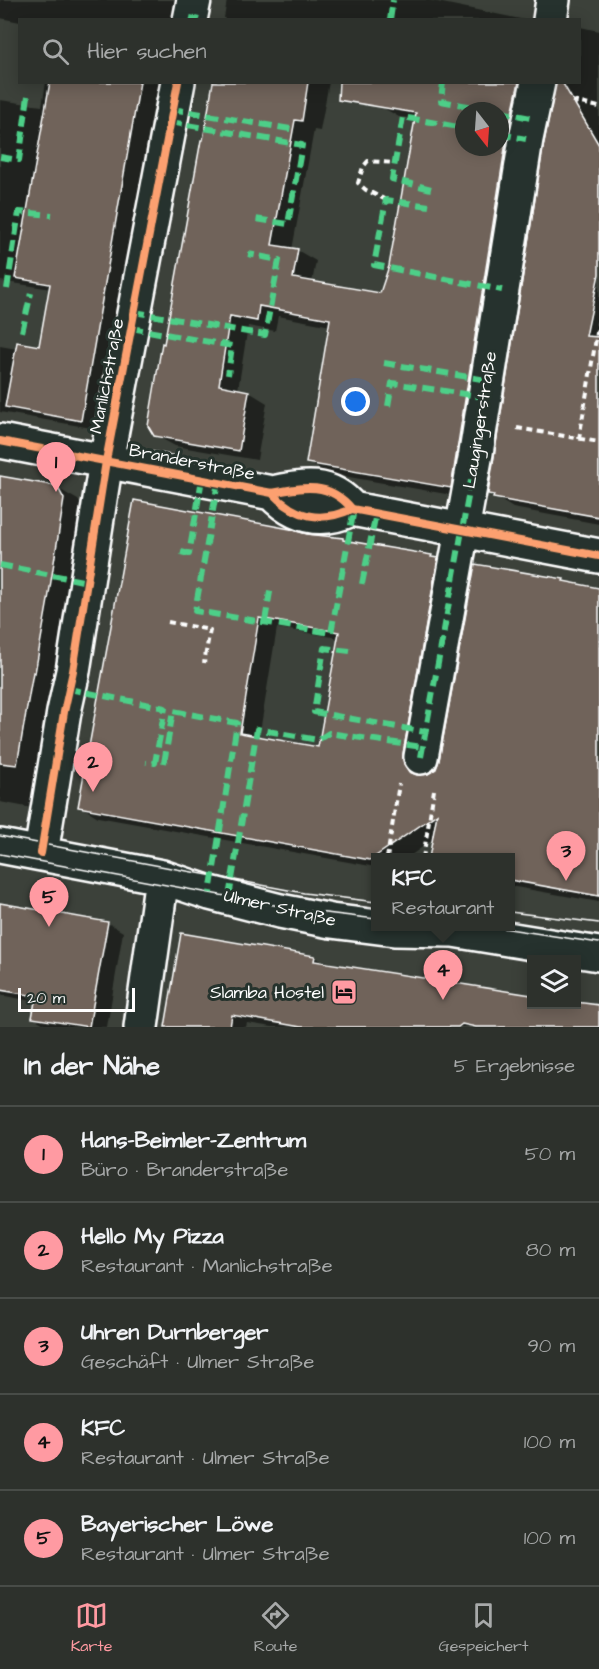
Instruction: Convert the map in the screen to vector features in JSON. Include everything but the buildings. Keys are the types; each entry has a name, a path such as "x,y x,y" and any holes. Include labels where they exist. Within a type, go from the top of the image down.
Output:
{"street":[{"path":"190,18 194,0"},
{"path":"550,18 553,0"},
{"name":"Manlichstraße","path":"40,853 75,660 106,461 178,84"},
{"name":"Laugingerstraße","path":"421,756 462,528 526,139 538,84"},
{"name":"Branderstraße","path":"0,441 272,493 283,504 299,513 323,518 339,515 352,509 462,528 599,556"},
{"name":"Ulmer Straße","path":"0,846 162,877 210,893 280,911 371,926"},
{"path":"141,1027 162,877"},
{"name":"Ulmer Straße","path":"459,931 599,954"}],"path":[{"path":"386,200 366,190 358,183 363,167 368,161 395,163"},
{"path":"579,439 599,321"},
{"path":"480,422 599,442"},
{"path":"168,622 210,630 204,663"},
{"path":"388,853 404,754 439,759 424,853"}],"tram line":[{"path":"0,836 304,893 371,901"},
{"path":"0,854 301,910 371,918"},
{"path":"515,913 599,923"},
{"path":"515,930 599,943"}],"marked path":[{"path":"390,18 393,0"},
{"path":"443,84 441,101 455,104"},
{"path":"0,157 19,160 28,96"},
{"path":"172,109 296,130"},
{"path":"509,114 531,118"},
{"path":"431,189 392,179 403,117 455,126"},
{"path":"170,122 302,145 288,224 256,219"},
{"path":"509,136 526,139"},
{"path":"429,206 386,200 374,265 502,290"},
{"path":"7,289 19,212 52,215"},
{"path":"134,312 265,335 279,260 248,254"},
{"path":"22,332 31,293"},
{"path":"131,328 232,346 228,375"},
{"path":"384,363 487,380"},
{"path":"388,406 392,383 484,397"},
{"path":"421,757 476,453"},
{"path":"181,552 189,554 202,479"},
{"path":"218,482 195,611 331,633 354,509"},
{"path":"362,584 376,513"},
{"path":"0,565 88,582"},
{"path":"265,621 271,586"},
{"path":"350,651 324,648 314,712 425,732"},
{"path":"69,689 165,708 155,763 146,762"},
{"path":"164,763 173,711 237,723 210,893"},
{"path":"229,897 257,729 318,740 329,733 422,747"}],"cycle path":[{"path":"41,853 106,461 178,84"},
{"path":"0,441 272,493 316,488 335,494 352,509"},
{"path":"272,493 290,508 309,516 330,516 352,509 599,556"}],"place":[{"name":"Hans-Beimler-Zentrum","path":"56,492"},
{"name":"Hello My Pizza","path":"93,792"},
{"name":"Uhren Durnberger","path":"566,881"},
{"name":"Bayerischer Löwe","path":"49,927"},
{"name":"Slamba Hostel","path":"344,992"},
{"name":"KFC","path":"443,1000"}]}
